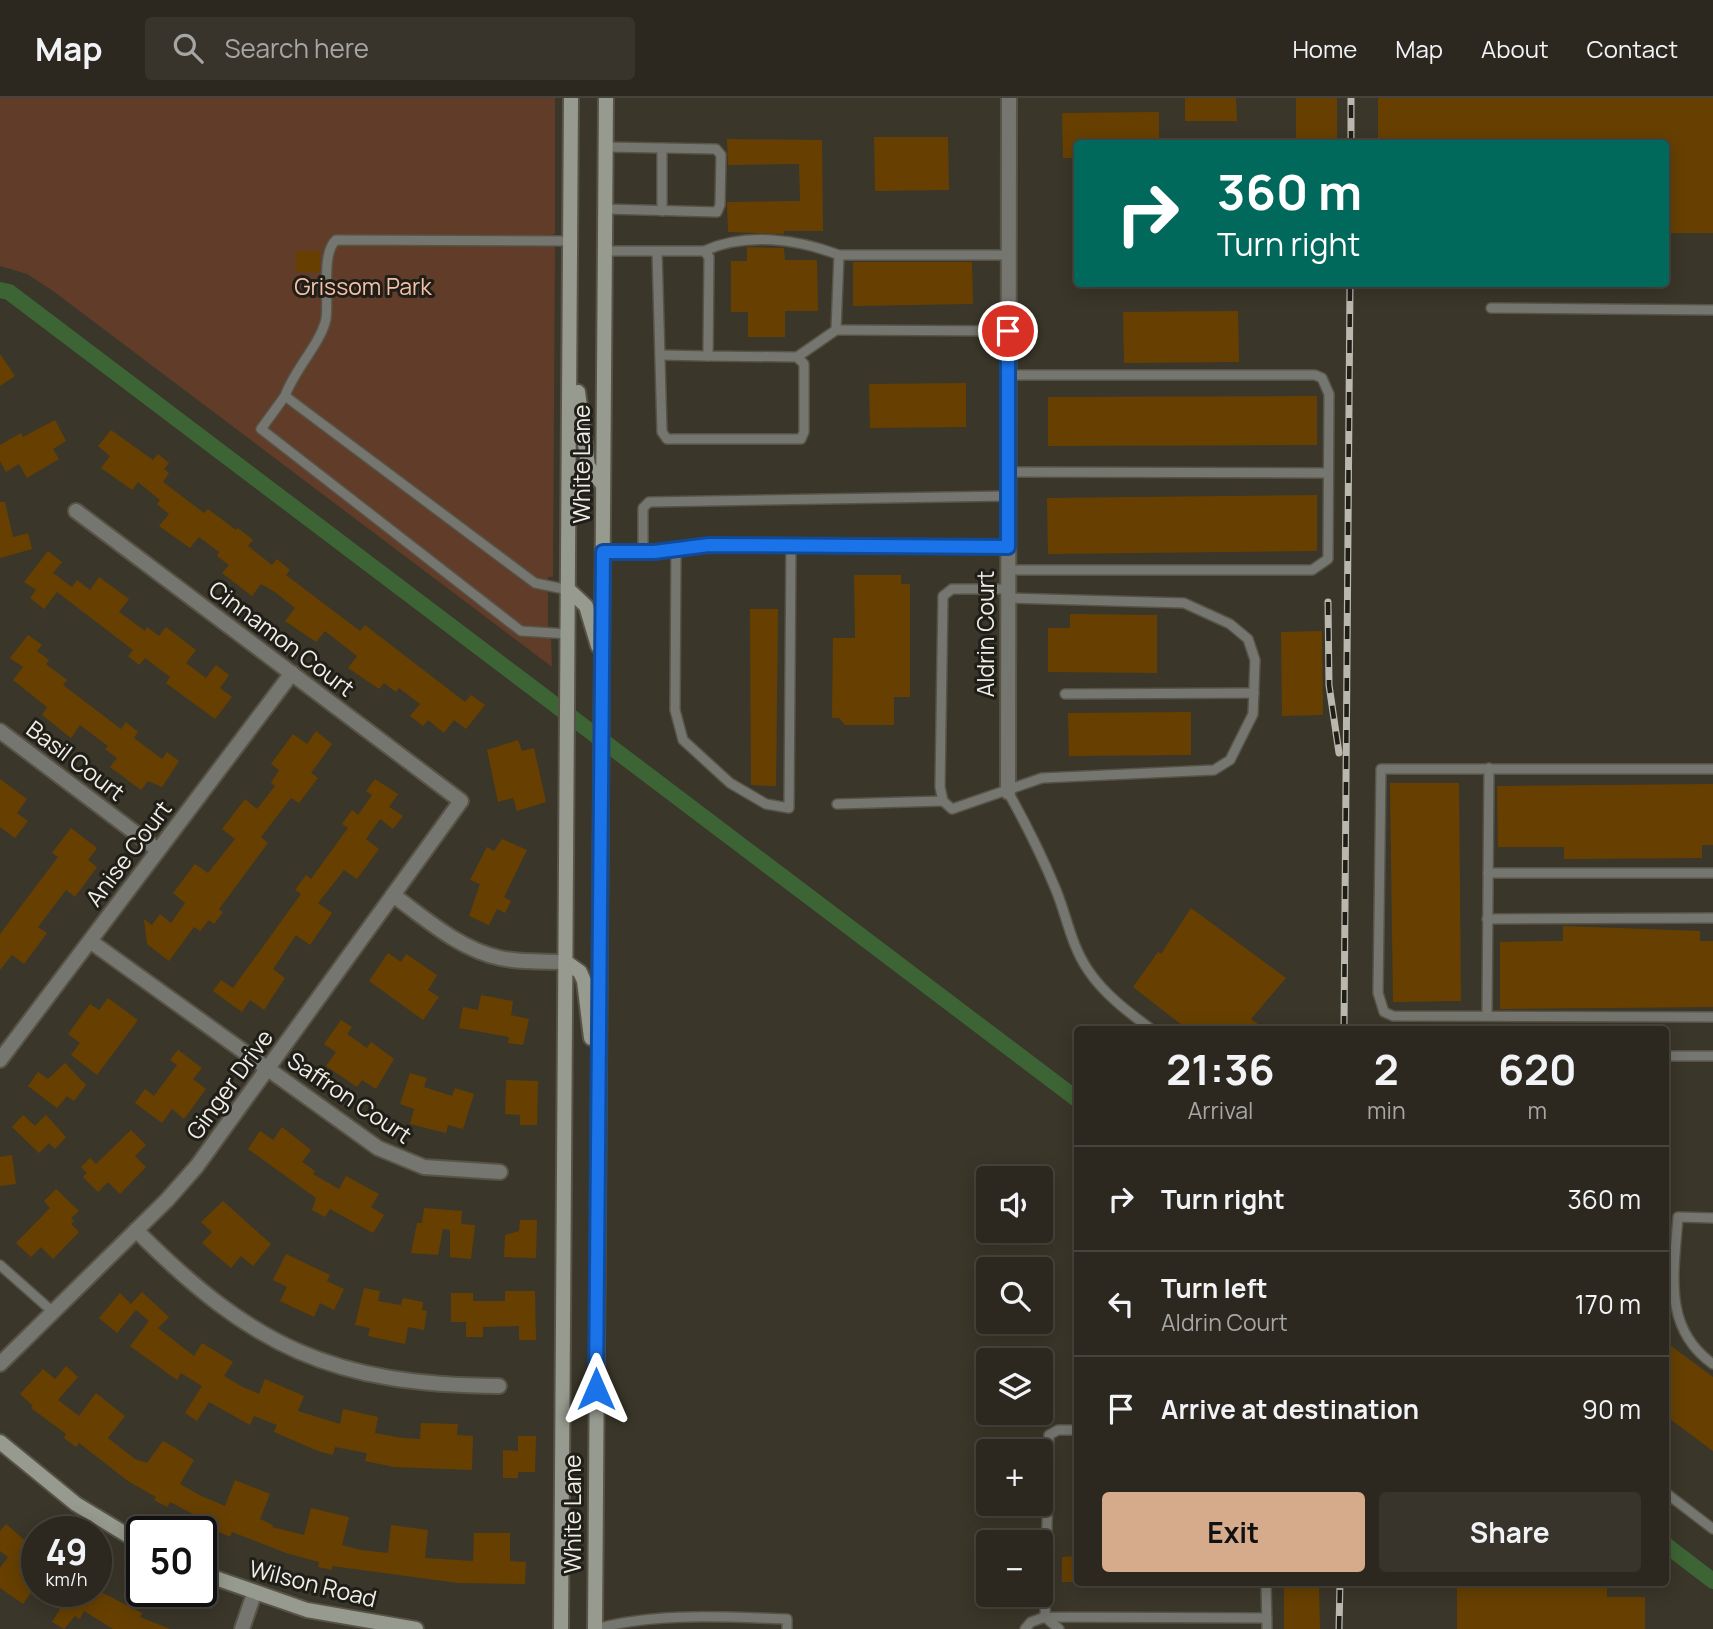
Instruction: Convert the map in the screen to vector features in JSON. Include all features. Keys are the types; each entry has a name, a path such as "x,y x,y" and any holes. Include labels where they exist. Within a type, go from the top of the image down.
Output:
{"main road":[{"name":"White Lane","path":"561,1629 572,98"},
{"name":"White Lane","path":"595,1629 606,98"},
{"path":"571,335 587,466 603,485"},
{"path":"569,590 586,606 603,667"},
{"path":"566,962 580,972 584,981 598,1102"},
{"path":"0,1442 76,1504 126,1534"},
{"name":"Wilson Road","path":"217,1579 307,1610 388,1627 416,1629"}],"street":[{"name":"Aldrin Court","path":"1008,792 1009,98"},
{"name":"Cinnamon Court","path":"76,511 461,801"},
{"name":"Anise Court","path":"0,1060 292,673"},
{"name":"Basil Court","path":"0,731 158,850"},
{"name":"Ginger Drive","path":"0,1364 197,1167 461,801"},
{"path":"393,895 476,950 522,961 566,962"},
{"name":"Saffron Court","path":"90,941 378,1148 400,1159 448,1171 500,1172"},
{"path":"136,1230 211,1301 272,1339 311,1357 387,1379 422,1384 499,1386"},
{"path":"242,1629 254,1594"}],"lane":[{"path":"605,209 716,212 720,205 721,155 716,149 606,148"},
{"path":"662,148 662,211"},
{"path":"569,634 521,631 261,429 285,396 291,377 325,322 328,251 336,240 571,241"},
{"path":"605,251 704,251 735,242 795,241 839,255 1008,255"},
{"path":"657,251 662,432 667,439 801,439 804,432 804,365 797,357"},
{"path":"704,251 709,257 708,356"},
{"path":"836,330 839,255"},
{"path":"1491,308 1713,310"},
{"path":"660,355 797,357 836,330 1008,331"},
{"path":"1008,375 1315,374 1322,378 1329,394 1328,559 1312,570 1008,570"},
{"path":"285,396 535,583 569,590"},
{"path":"1008,472 1328,473"},
{"path":"643,552 643,508 649,502 1008,496"},
{"path":"603,552 643,552 709,545 1008,547"},
{"path":"676,549 675,710 684,740 730,783 766,804 789,808 791,546"},
{"path":"837,804 943,801 952,808 960,808 1042,778 1214,770 1230,760 1253,714 1255,660 1248,639 1230,624 1184,603 952,589 943,596 943,801"},
{"path":"1065,695 1254,693"},
{"path":"1713,769 1384,768 1380,772 1381,1006 1384,1012 1393,1016 1713,1017"},
{"path":"1487,1016 1489,768"},
{"path":"1008,792 1041,857 1079,956 1124,1009 1147,1026"},
{"path":"1488,873 1713,873"},
{"path":"1488,919 1713,918"},
{"path":"1669,1056 1713,1056"},
{"path":"1678,1217 1674,1296 1681,1330 1695,1351 1713,1364"},
{"path":"1669,1218 1713,1218"},
{"path":"0,1265 53,1312"},
{"path":"1059,1629 1045,1616 1049,1435 1058,1430 1074,1430"},
{"path":"1669,1495 1713,1529"},
{"path":"1266,1586 1267,1629"},
{"path":"1025,1629 1031,1622 1045,1616 1267,1618"},
{"path":"713,1617 713,1629"},
{"path":"595,1629 619,1622 713,1617 787,1619 787,1629"}],"green space":[{"name":"Grissom Park","path":"0,98 555,98 555,234 551,235 551,246 555,246 553,577 548,577 548,637 551,637 552,667 53,291 27,274 0,266"}],"building":[{"path":"1185,98 1236,98 1237,121 1185,121"},
{"path":"1296,98 1337,98 1337,140 1296,140"},
{"path":"1378,98 1713,98 1713,233 1669,233 1669,140 1378,140"},
{"path":"1159,112 1159,140 1074,140 1074,158 1063,158 1062,113"},
{"path":"874,137 948,137 949,190 875,191"},
{"path":"727,139 822,140 823,231 784,231 784,234 728,232 727,202 800,201 799,164 728,165"},
{"path":"747,247 784,248 785,260 817,260 818,311 785,311 785,337 748,337 748,312 731,312 731,261 747,261"},
{"path":"296,251 320,251 320,272 296,272"},
{"path":"853,262 972,262 973,304 853,306"},
{"path":"1238,311 1239,362 1124,363 1123,312"},
{"path":"0,354 15,376 0,386"},
{"path":"966,383 966,427 870,428 869,384"},
{"path":"1317,396 1317,445 1048,446 1048,397"},
{"path":"55,420 66,441 53,449 59,459 27,478 19,464 6,472 0,461 0,445 21,433 23,437"},
{"path":"111,430 153,460 158,454 169,463 164,469 169,473 163,482 204,513 208,509 236,530 238,528 253,540 248,546 272,565 277,559 290,570 286,575 360,631 365,625 465,702 471,695 485,705 466,729 454,720 444,733 428,720 423,726 410,716 420,704 399,688 396,692 384,683 379,689 348,668 357,656 325,631 316,642 285,621 295,608 275,592 261,584 252,596 222,573 229,565 217,556 219,552 199,537 190,548 159,526 169,514 157,504 160,500 138,482 132,490 101,468 110,456 98,446"},
{"path":"1317,495 1317,551 1048,554 1047,498"},
{"path":"0,502 5,502 13,537 28,533 32,549 0,558"},
{"path":"48,551 62,562 53,573 72,587 77,580 90,590 99,577 129,599 119,612 145,631 147,627 159,636 166,627 196,650 186,663 206,678 216,665 229,675 220,688 232,697 215,719 166,683 170,677 145,658 139,665 128,656 133,650 57,592 44,609 30,598 36,590 24,582"},
{"path":"854,575 901,575 901,584 910,584 910,697 894,697 894,725 845,725 839,718 832,718 833,638 855,638"},
{"path":"750,609 778,609 776,786 751,785"},
{"path":"1070,614 1157,615 1157,673 1048,672 1048,628 1070,628"},
{"path":"1322,631 1323,715 1282,716 1281,632"},
{"path":"28,635 42,645 37,651 49,660 46,664 67,680 63,685 121,729 126,722 138,732 134,738 162,759 167,752 179,761 162,787 148,781 141,790 110,767 117,758 105,749 108,746 80,725 71,738 42,715 47,707 13,680 23,667 10,658"},
{"path":"1191,712 1191,755 1069,756 1068,713"},
{"path":"316,731 332,744 311,773 318,778 299,803 291,798 261,837 268,843 219,909 223,912 214,924 209,920 200,931 194,927 169,961 147,944 144,919 152,925 160,914 171,923 185,903 173,893 195,864 208,873 235,839 222,829 245,799 257,809 275,786 271,783 279,770 271,764 293,734 307,744"},
{"path":"518,740 522,751 534,748 546,802 517,811 513,798 498,802 487,750"},
{"path":"0,779 27,799 17,813 28,821 15,838 0,827"},
{"path":"375,779 398,794 389,807 403,816 393,829 380,819 366,839 379,849 357,879 344,870 318,903 332,913 310,945 296,935 273,969 285,978 264,1010 250,1000 242,1012 213,991 221,980 233,988 301,894 295,890 306,875 311,879 348,828 342,824 352,810 358,815 372,795 366,791"},
{"path":"1390,783 1459,783 1461,1001 1393,1002"},
{"path":"1713,784 1713,845 1702,845 1702,858 1564,859 1564,847 1498,847 1497,786"},
{"path":"71,828 97,848 88,860 97,867 75,897 66,890 38,927 47,933 24,964 12,955 0,970 0,934 58,857 52,853"},
{"path":"502,839 527,850 504,897 511,901 505,913 497,909 489,925 469,916 480,884 470,880 487,847 494,851"},
{"path":"1191,908 1286,978 1251,1019 1261,1026 1183,1026 1133,987 1158,952 1161,954"},
{"path":"1563,926 1700,931 1700,941 1713,941 1713,1007 1500,1009 1500,942 1563,941"},
{"path":"388,953 401,962 406,954 437,975 428,990 439,997 423,1020 369,981"},
{"path":"481,995 513,1001 511,1015 529,1019 523,1045 508,1043 509,1037 459,1028 463,1007 478,1010"},
{"path":"108,998 138,1020 97,1075 71,1055 80,1043 68,1034 90,1004 99,1010"},
{"path":"341,1020 352,1027 347,1034 367,1048 371,1042 394,1059 376,1089 362,1080 357,1087 326,1066 336,1052 324,1044"},
{"path":"178,1050 202,1068 193,1079 206,1089 184,1119 172,1109 162,1123 135,1103 145,1089 154,1096 177,1065 170,1060"},
{"path":"65,1063 86,1085 74,1101 67,1096 57,1108 28,1086 38,1072 48,1079"},
{"path":"410,1073 427,1078 424,1087 452,1096 455,1088 474,1094 463,1129 448,1125 446,1133 410,1124 414,1109 400,1104"},
{"path":"506,1080 538,1081 537,1125 520,1125 520,1115 505,1114"},
{"path":"23,1115 35,1126 46,1115 66,1137 55,1149 49,1143 39,1153 12,1127"},
{"path":"282,1127 311,1150 302,1162 315,1171 313,1174 339,1189 346,1176 379,1194 371,1207 384,1215 373,1233 330,1209 325,1217 312,1210 316,1198 248,1149 260,1131 273,1140"},
{"path":"131,1130 146,1145 135,1156 146,1167 120,1194 108,1182 98,1192 83,1177 87,1173 81,1167 90,1158 96,1164"},
{"path":"12,1155 16,1184 0,1186 0,1157"},
{"path":"56,1189 79,1211 71,1218 74,1221 71,1224 79,1232 53,1259 41,1247 31,1257 16,1243 50,1208 44,1201"},
{"path":"223,1201 271,1244 253,1266 241,1256 231,1268 202,1243 212,1232 201,1222"},
{"path":"424,1208 462,1211 461,1224 475,1225 471,1259 450,1257 450,1230 443,1229 438,1255 411,1253 417,1223 422,1223"},
{"path":"520,1220 537,1220 536,1258 504,1257 505,1235 519,1231"},
{"path":"286,1254 330,1275 327,1281 344,1289 334,1310 320,1303 314,1317 280,1301 287,1287 273,1280"},
{"path":"364,1288 380,1291 378,1301 401,1305 403,1298 423,1302 422,1310 427,1311 424,1330 408,1327 405,1344 368,1336 370,1328 355,1325"},
{"path":"505,1291 535,1291 536,1340 519,1340 519,1326 483,1327 483,1337 466,1337 466,1322 451,1322 451,1293 473,1293 473,1301 505,1301"},
{"path":"142,1292 169,1317 158,1328 194,1356 202,1343 233,1362 224,1376 241,1386 259,1394 265,1379 304,1396 298,1411 340,1424 343,1409 378,1417 375,1433 402,1438 420,1439 421,1423 458,1424 457,1435 473,1436 472,1470 394,1467 365,1461 367,1453 335,1447 333,1455 274,1432 277,1425 254,1416 250,1425 209,1402 197,1421 185,1413 202,1386 181,1373 177,1380 130,1346 149,1321 136,1310 117,1333 99,1318 120,1293 131,1304"},
{"path":"1669,1344 1713,1377 1713,1451 1669,1418"},
{"path":"66,1366 78,1377 58,1400 79,1416 96,1393 125,1416 108,1438 135,1459 147,1463 163,1441 194,1460 180,1484 201,1496 225,1506 235,1480 270,1494 260,1519 273,1525 272,1527 304,1535 311,1508 349,1517 342,1545 388,1553 391,1525 428,1530 425,1558 473,1561 474,1533 510,1533 510,1561 526,1562 525,1584 458,1583 332,1566 332,1570 318,1567 319,1562 286,1553 232,1532 230,1537 217,1531 217,1516 197,1516 170,1502 167,1507 79,1443 76,1447 64,1438 66,1434 31,1408 33,1406 20,1394 43,1369 55,1379"},
{"path":"518,1436 536,1436 535,1472 518,1472 518,1478 503,1478 503,1450 518,1451"},
{"path":"6,1524 21,1537 21,1603 0,1588 0,1568 8,1557 0,1551 0,1531"},
{"path":"1074,1556 1074,1582 1062,1582 1062,1557"},
{"path":"1284,1586 1319,1586 1320,1629 1284,1629"},
{"path":"1457,1586 1607,1586 1607,1597 1645,1597 1645,1629 1457,1629"},
{"path":"112,1598 142,1613 140,1617 170,1629 113,1629 84,1611 80,1619 75,1616 64,1629 52,1622 60,1609 57,1607 112,1607"}],"waterway":[{"path":"0,290 9,292 1074,1097"},
{"path":"1669,1547 1713,1581"}],"railway":[{"path":"1351,98 1351,140"},
{"path":"1344,1026 1350,287"},
{"path":"1328,602 1329,685 1339,753"},
{"path":"1339,1629 1340,1586"}],"route":[{"path":"596,1389 603,552 654,552 709,545 1008,547 1008,331"}]}
